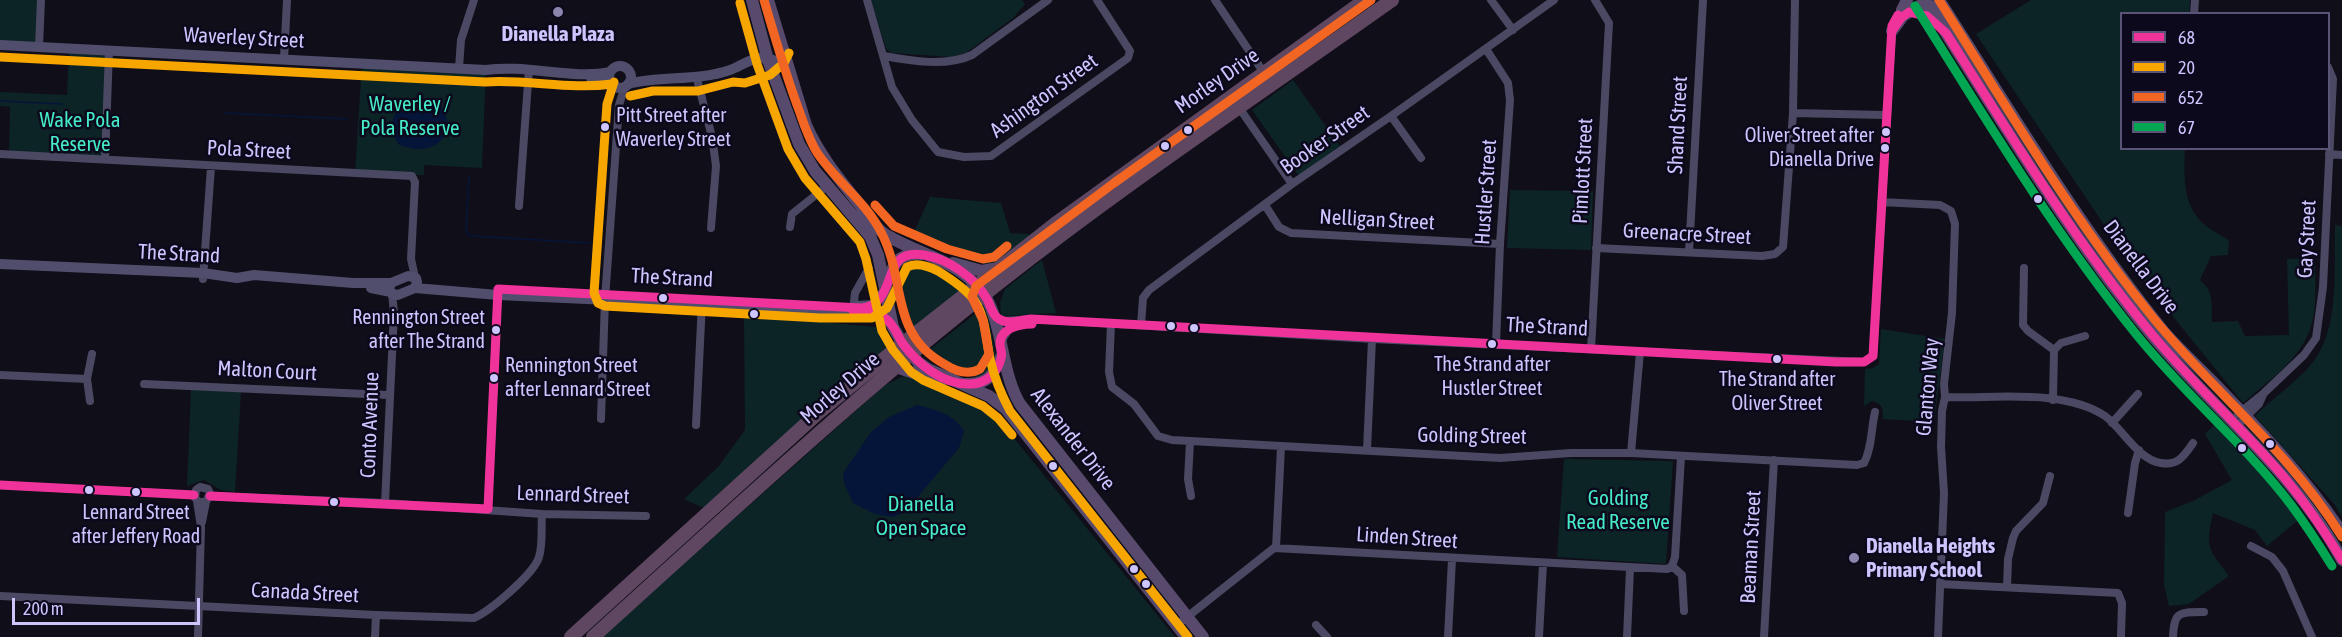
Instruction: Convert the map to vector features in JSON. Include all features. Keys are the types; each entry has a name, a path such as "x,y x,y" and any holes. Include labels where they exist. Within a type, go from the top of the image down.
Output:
{"highway":[{"name":"Morley Drive","path":"571,637 826,407 907,349 981,290 1039,252 1240,109 1365,0"},
{"name":"Morley Drive","path":"981,290 999,268 1055,224 1264,73 1392,0"},
{"name":"Morley Drive","path":"593,637 759,486 896,367 907,349"}],"main road":[{"name":"Alexander Drive","path":"752,0 768,60 799,144 806,158 827,186 870,236 878,255 893,327 907,349 928,369 989,396 1013,417 1186,637"},
{"name":"Alexander Drive","path":"768,0 814,142 870,218 887,236 938,258 981,290 994,316 1008,379 1020,404 1203,637"},
{"path":"1892,31 1906,7 1916,0"},
{"path":"1906,7 1921,4 1925,0"},
{"name":"Dianella Drive","path":"1925,0 2067,220 2125,301 2165,351 2276,468 2308,506 2342,560"},
{"path":"1931,0 1947,13"},
{"name":"Dianella Drive","path":"1939,0 2076,213 2137,296 2174,343 2243,414 2316,496 2342,533"},
{"path":"1906,7 1927,16 1946,33"},
{"path":"885,290 890,271 898,260 907,254 938,258 982,271 999,268"},
{"path":"896,367 941,382 979,384 993,373 1001,349"}],"street":[{"path":"39,47 41,0"},
{"path":"284,59 288,0"},
{"path":"459,68 461,40 474,0"},
{"name":"Ashington Street","path":"867,0 892,87 912,120 938,152 964,157 991,156 1128,58 1130,51 1126,43 1097,0"},
{"path":"884,56 902,60 959,61 1048,0"},
{"path":"1215,0 1264,73"},
{"path":"1491,0 1513,30"},
{"name":"Booker Street","path":"1141,326 1143,298 1149,290 1292,184 1486,50 1554,0"},
{"name":"Pimlott Street","path":"1591,349 1609,23 1595,0"},
{"name":"Shand Street","path":"1689,252 1703,0"},
{"path":"1795,0 1793,113 1886,115"},
{"path":"1881,202 1892,31"},
{"path":"768,60 777,53 779,39"},
{"name":"Waverley Street","path":"0,45 459,68 497,72 529,71 573,74 610,72"},
{"name":"Hustler Street","path":"1486,50 1508,83 1510,100 1496,344"},
{"path":"105,159 108,51"},
{"path":"619,105 609,79 610,72 618,66 652,78 698,79 732,70 761,58 779,62 790,72"},
{"path":"519,206 529,71"},
{"path":"601,419 606,297 619,105 630,77 629,71"},
{"name":"Gay Street","path":"2330,71 2333,79 2330,135"},
{"name":"Waverley Street","path":"573,74 612,84"},
{"path":"612,84 618,87 652,78"},
{"path":"698,79 712,137 716,166 711,228"},
{"path":"1240,109 1292,184"},
{"name":"Greenacre Street","path":"1596,248 1762,256 1775,254 1783,247 1793,113"},
{"path":"1391,116 1421,158"},
{"name":"Gay Street","path":"2233,424 2304,355 2316,338 2323,286 2329,150"},
{"name":"Pola Street","path":"0,154 412,176 416,182 411,259 413,280"},
{"path":"2329,154 2342,155"},
{"path":"203,276 211,166"},
{"path":"790,227 792,214 827,186"},
{"name":"The Strand","path":"994,316 1004,321 1031,319 1372,339 1864,362 1873,356 1881,202"},
{"name":"Glanton Way","path":"1881,202 1940,205 1951,211 1955,224 1952,313 1942,411 1941,447 1944,493 1938,637"},
{"name":"Nelligan Street","path":"1265,206 1280,227 1291,233 1500,244"},
{"name":"The Strand","path":"0,264 237,278 254,274 353,283 394,291"},
{"path":"854,309 855,293 869,268"},
{"path":"2024,268 2023,325 2028,332 2054,350"},
{"name":"The Strand","path":"0,269 203,276"},
{"path":"394,291 413,280"},
{"name":"The Strand","path":"413,280 439,286 498,292 854,309 883,316 893,327"},
{"name":"The Strand","path":"854,309 874,305 885,290"},
{"name":"Conto Avenue","path":"385,502 394,291"},
{"path":"488,509 498,292"},
{"path":"696,426 702,303"},
{"name":"The Strand","path":"1001,349 1006,332 1014,326 1038,321"},
{"name":"Golding Street","path":"1111,324 1109,372 1112,387 1134,404 1158,436 1190,442 1500,458 1571,453 1631,453 1857,465 1864,463 1868,455 1870,431 1875,412"},
{"path":"2053,400 2054,350 2061,343 2085,336"},
{"path":"1367,450 1372,339"},
{"path":"1631,453 1640,352"},
{"path":"90,401 87,379 92,354"},
{"path":"0,375 87,379"},
{"name":"Malton Court","path":"144,384 388,395"},
{"path":"2112,423 2138,394"},
{"path":"1945,397 2053,400 2078,403 2105,416 2150,460 2159,463 2171,463 2182,459 2193,443"},
{"path":"1190,442 1188,479 1191,496"},
{"path":"1177,625 1276,548 1281,447"},
{"path":"2128,513 2139,450"},
{"path":"1681,457 1675,557 1672,566 1682,575 1684,611"},
{"name":"Beaman Street","path":"1764,637 1774,460"},
{"path":"2007,587 2008,559 2013,538 2016,531 2043,503 2050,476"},
{"name":"Lennard Street","path":"0,485 202,499 385,502 542,514 646,516"},
{"path":"198,637 202,499"},
{"name":"Canada Street","path":"0,596 465,619 484,613 530,571 539,557 542,514"},
{"path":"2251,546 2272,558 2283,571 2312,637"},
{"name":"Linden Street","path":"1276,548 1630,569 1667,569 1672,566"},
{"path":"1448,637 1452,559"},
{"path":"1539,637 1543,564"},
{"path":"1627,637 1630,569"},
{"path":"1940,584 2118,593 2122,603 2121,637"},
{"path":"2173,637 2174,621 2178,616 2183,612 2204,612"},
{"path":"375,637 376,615"},
{"path":"1317,625 1327,637"}],"green space":[{"path":"0,0 41,0 39,47 0,45"},
{"path":"871,0 1022,0 1025,4 1013,18 966,53 952,57 892,53 886,49"},
{"path":"2031,0 2190,0 2189,12 2120,12 2120,150 2185,150 2186,190 2192,209 2205,225 2229,240 2228,255 2211,256 2200,280 2210,294 2212,322 2238,321 2245,336 2289,335 2287,259 2315,258 2314,315 2304,343 2280,371 2243,403 2129,262 1976,34"},
{"name":"Wake Pola Reserve","path":"69,49 109,51 105,159 9,155 10,107 0,106 0,92 67,95"},
{"name":"Waverley / Pola Reserve","path":"362,63 486,70 482,168 424,165 424,175 355,173"},
{"path":"1293,80 1340,146 1299,176 1252,110"},
{"path":"1510,190 1593,191 1591,250 1507,248"},
{"path":"930,197 1001,203 1010,233 1028,234 1031,238 1001,262 987,265 913,234"},
{"path":"2335,225 2342,226 2342,517 2335,505 2255,416 2307,369 2322,348 2332,315"},
{"path":"920,259 939,267 967,285 911,329 900,295 901,277 908,263"},
{"path":"1042,260 1056,313 1001,316 1000,303 1005,289"},
{"path":"984,307 997,360 988,375 976,377 949,366 928,351"},
{"path":"744,315 886,328 891,344 704,508 684,499 718,467 745,430"},
{"path":"1881,329 1945,339 1934,422 1883,419 1880,405 1872,401 1864,406 1865,369 1879,364"},
{"name":"Dianella Open Space","path":"906,375 988,406 1175,637 601,637 885,385"},
{"path":"191,389 241,392 235,492 221,490 204,480 187,486"},
{"path":"2219,420 2303,516 2267,546 2255,530 2213,513 2209,534 2210,547 2229,576 2189,604 2169,606 2164,585 2165,512 2193,501 2232,480 2205,434"},
{"name":"Golding Read Reserve","path":"1564,459 1673,461 1666,564 1557,557"}],"water":[{"path":"419,97 433,102 443,110 447,120 446,131 441,140 432,147 417,149 399,145 395,137 393,122 394,115 403,104"},
{"path":"917,405 944,414 960,425 964,431 959,448 905,512 892,517 875,514 853,503 844,483 843,473 871,432 889,417"}],"waterway":[{"path":"0,101 62,104"},
{"path":"225,113 347,119"},
{"path":"469,177 466,229 468,234 590,243"}],"transit line":[{"name":"652","path":"764,0 785,71 810,139 818,154 868,211 881,232 889,251 907,323 915,338 928,353 946,365 967,372 980,369 989,354 983,320 972,297 976,286 1114,183 1371,0"},
{"name":"652","path":"1939,0 2042,164 2125,282 2178,347 2300,478 2342,537"},
{"name":"20","path":"740,3 757,64 788,149 805,178 860,242 882,331 893,350 911,372 923,380 983,406 998,418 1012,435"},
{"name":"67","path":"1915,6 1967,90 2076,255 2155,356 2274,483 2332,566"},
{"name":"68","path":"1892,31 1901,18 1909,12 1927,16 1946,33 2041,183 2118,292 2177,363 2285,479 2311,512 2342,560"},
{"name":"68","path":"1873,356 1892,26 1898,15"},
{"name":"20","path":"630,96 653,91 698,91 733,82 745,83 770,75 784,63 789,53"},
{"name":"20","path":"0,57 485,82 580,86 612,84"},
{"name":"20","path":"614,82 607,104 594,293 598,303 605,306 820,318 872,318 887,308 907,267 922,265 938,271 962,288 978,307 990,359 1010,411 1188,637"},
{"name":"652","path":"875,205 894,226 947,249 983,259 994,257 1007,246"},
{"name":"68","path":"488,509 498,289 861,308 873,304 881,297 900,259 909,255 924,255 952,265 968,277 982,291 995,315 1006,322 1031,319 1836,362 1864,362 1873,356"},
{"name":"68","path":"853,311 873,313 885,318 893,326 903,344 931,372 949,381 968,384 985,380 997,369 1002,356 1000,344 1003,334 1011,328 1032,324"},
{"name":"68","path":"0,485 194,495"},
{"name":"68","path":"210,496 488,509"}],"place":[{"name":"Dianella Plaza","path":"558,12"},
{"name":"Pitt Street after Waverley Street","path":"605,127"},
{"name":"Oliver Street after Dianella Drive","path":"1885,148"},
{"name":"Rennington Street after The Strand","path":"496,330"},
{"name":"The Strand after Hustler Street","path":"1492,344"},
{"name":"The Strand after Oliver Street","path":"1777,359"},
{"name":"Rennington Street after Lennard Street","path":"494,378"},
{"name":"Lennard Street after Jeffery Road","path":"136,492"},
{"name":"Dianella Heights Primary School","path":"1854,558"}]}
